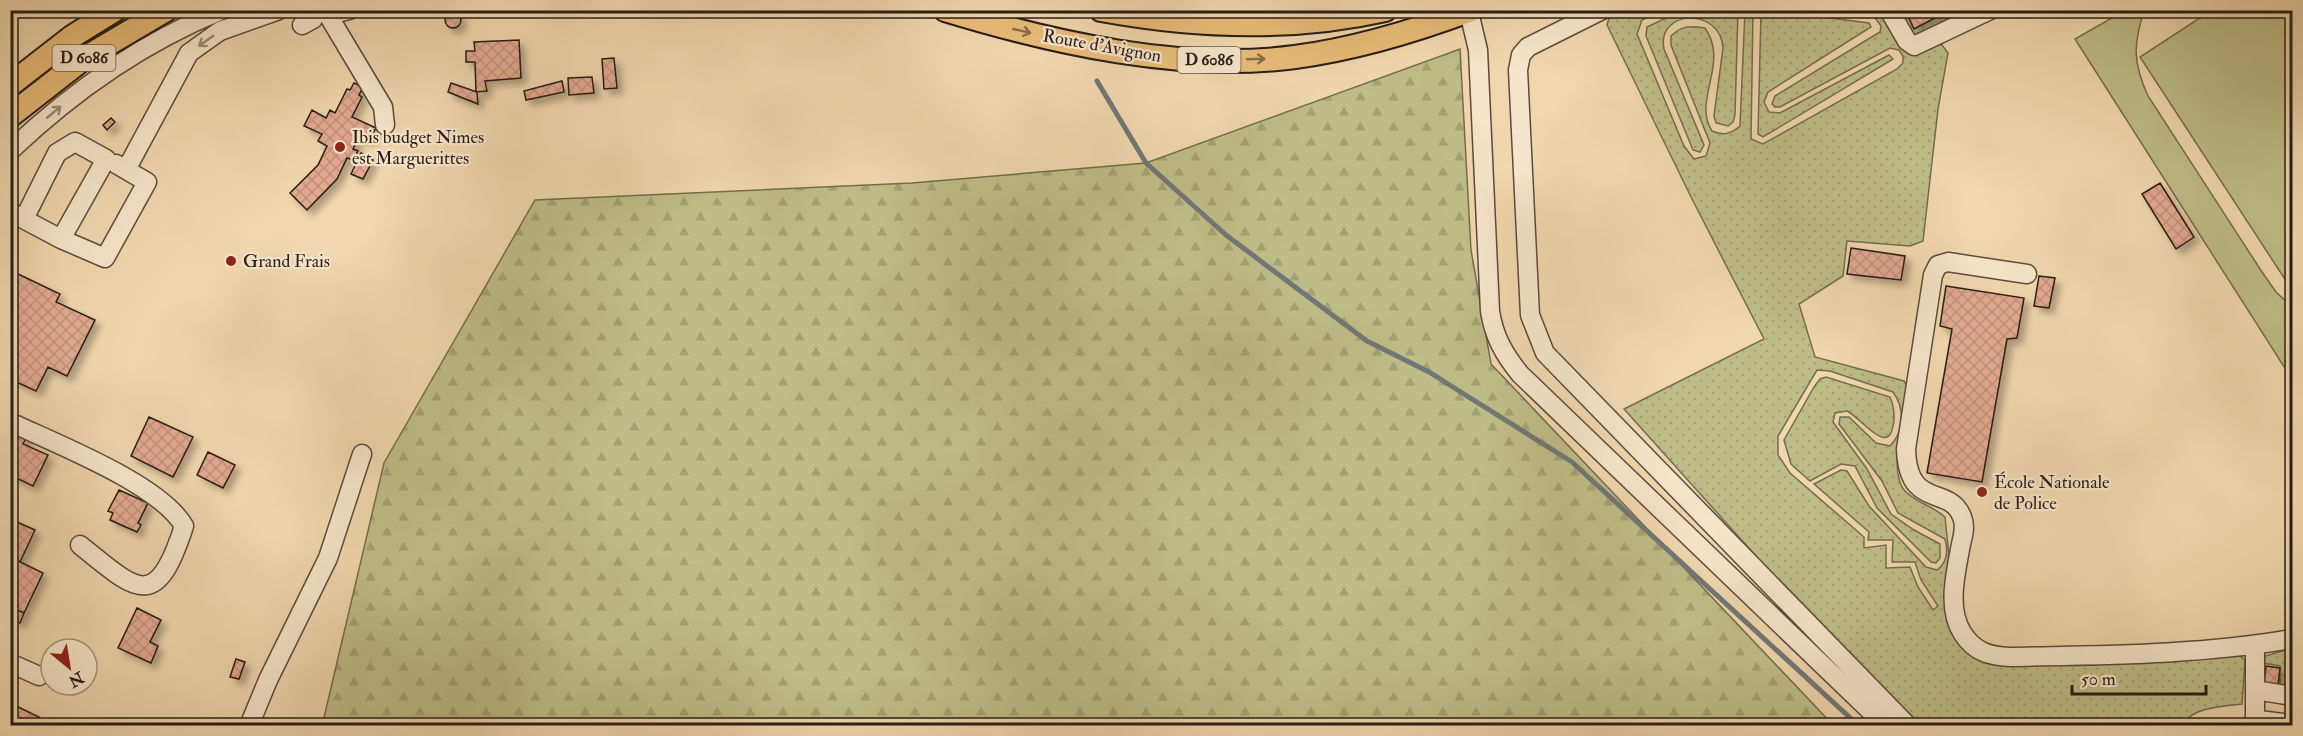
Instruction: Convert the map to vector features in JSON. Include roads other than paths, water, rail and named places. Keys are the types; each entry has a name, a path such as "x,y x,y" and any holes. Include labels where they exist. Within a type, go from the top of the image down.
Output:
{"main road":[{"name":"D 6086","path":"10,85 73,36 115,10"},
{"name":"D 6086","path":"10,116 83,59 166,10"},
{"name":"Route d'Avignon","path":"945,10 1038,35 1164,57 1202,60 1294,57 1340,49 1470,11"},
{"name":"Route d'Avignon","path":"1101,10 1143,18 1252,24 1311,22 1385,10"}],"street":[{"path":"10,152 59,108 119,63 169,33 222,10"},
{"path":"127,168 189,53 220,31 279,10"},
{"path":"302,26 322,12 349,10"},
{"path":"1602,10 1528,47 1521,55 1518,70 1530,315 1536,336 1545,353 1908,726"},
{"path":"1889,10 1907,40 1914,46 1990,10"},
{"path":"1470,11 1478,50 1490,311 1493,332 1505,355 1520,374 1886,726"},
{"path":"322,12 383,107 385,125"},
{"path":"75,142 127,168 147,182 105,258 61,239 17,216 57,153 75,142"},
{"path":"61,239 106,159"},
{"path":"2027,274 1948,262 1938,265 1934,275 1906,449 1907,467 1916,486 1947,501 1962,517 1964,529 1953,597 1959,628 1976,649 1993,657 2112,654 2255,646 2292,639"},
{"path":"10,422 126,478 177,513 184,526 174,559 159,580 150,585 137,587 122,579 80,545"},
{"path":"249,726 268,680 328,558 362,454"},
{"path":"2255,646 2254,717 2259,720 2292,724"},
{"path":"10,663 39,676"},
{"path":"2255,690 2292,696"}],"waterway":[{"path":"1097,81 1146,163 1226,235 1367,341 1429,372 1572,462 1859,726"}],"place":[{"name":"Ibis budget Nimes est Marguerittes","path":"340,147"},
{"name":"Grand Frais","path":"231,261"},
{"name":"École Nationale de Police","path":"1982,492"}]}
